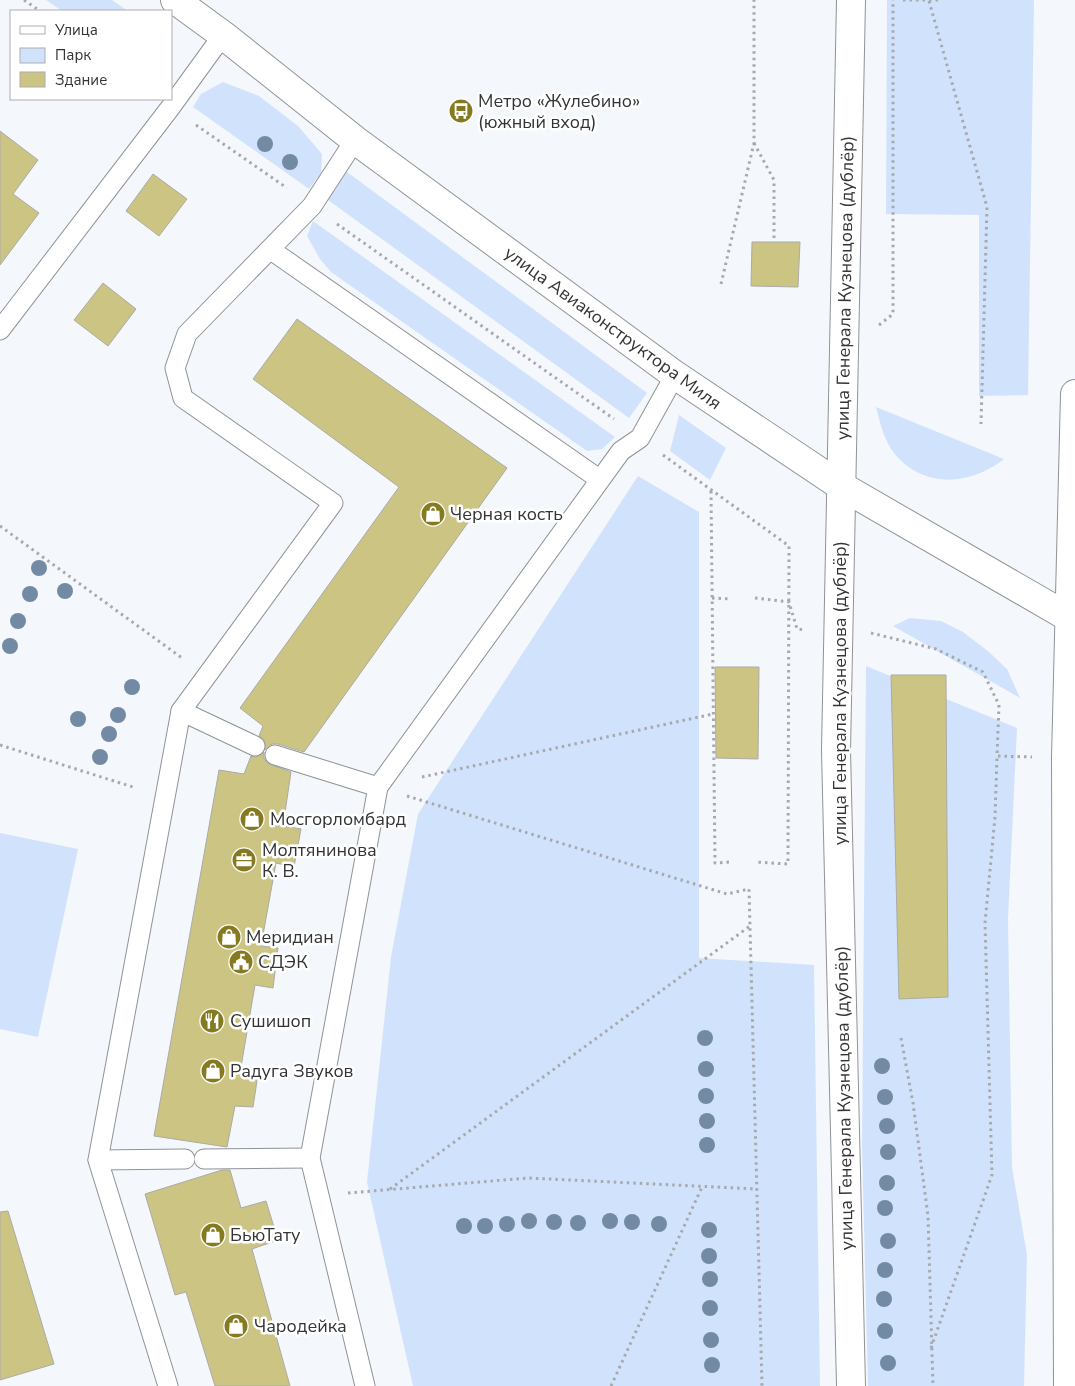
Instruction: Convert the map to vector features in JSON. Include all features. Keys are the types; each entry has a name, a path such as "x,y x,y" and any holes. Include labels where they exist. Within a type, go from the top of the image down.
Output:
{"street":[{"name":"улица Авиаконструктора Миля","path":"175,0 355,140 675,376 841,486 1073,620"},
{"name":"улица Генерала Кузнецова (дублёр)","path":"851,0 836,760 851,1386"},
{"path":"1068,1386 1066,758 1073,620 1075,394"}],"lane":[{"path":"3,319 170,108 222,35"},
{"path":"168,1386 98,1160 165,797 181,712 334,503 183,398 175,368 187,334 312,206 355,140"},
{"path":"271,250 600,479"},
{"path":"365,1386 310,1158 378,787 621,451 640,438 675,376"},
{"path":"181,712 255,746"},
{"path":"275,755 378,787"},
{"path":"204,1159 310,1158"},
{"path":"98,1160 185,1159"}],"path":[{"path":"24,0 39,10"},
{"path":"721,284 754,143 754,0"},
{"path":"878,326 893,314 893,0"},
{"path":"903,0 938,0"},
{"path":"928,1 987,207 981,424"},
{"path":"754,143 774,180 774,242"},
{"path":"711,490 715,863 729,862"},
{"path":"0,526 206,676"},
{"path":"712,598 732,599"},
{"path":"755,598 788,602 797,629 868,633 936,649 983,672 999,705 995,817 985,923 992,1175 931,1348"},
{"path":"378,787 713,714"},
{"path":"0,745 165,797"},
{"path":"997,756 1066,758"},
{"path":"378,787 727,894 749,889 762,1386"},
{"path":"755,862 788,864"},
{"path":"390,1189 750,926"},
{"path":"901,1038 913,1103 928,1216 932,1386"},
{"path":"318,1195 528,1178 757,1189"},
{"path":"611,1386 702,1187"}],"green space":[{"path":"46,0 112,0 127,10 61,10"},
{"path":"887,0 1034,0 1028,395 979,396 979,215 886,214"},
{"path":"223,82 259,96 298,126 322,154 321,173 309,189 193,107 201,94"},
{"path":"347,172 647,393 629,418 328,200"},
{"path":"313,221 615,437 602,449 587,451 331,272 320,259 307,236"},
{"path":"876,407 1004,459 977,475 962,478 947,480 919,473 906,465 894,453 883,431"},
{"path":"679,415 726,448 710,480 670,451"},
{"path":"638,476 699,512 699,958 814,965 820,1386 413,1386 367,1182 391,957 418,814"},
{"path":"910,618 941,621 963,632 1007,669 1020,698 893,626"},
{"path":"866,666 1017,728 1008,919 1012,1167 1027,1255 1024,1386 868,1386 862,1146"},
{"path":"0,833 78,849 38,1037 0,1029"}],"building":[{"path":"0,131 38,160 13,194 39,213 0,265"},
{"path":"153,174 187,199 159,236 126,211"},
{"path":"752,242 800,242 798,287 751,286"},
{"path":"103,283 136,309 108,346 74,320"},
{"path":"297,319 507,468 304,752 278,744 272,744 265,750 264,740 259,736 263,726 240,708 399,487 253,379"},
{"path":"715,667 759,667 758,759 716,758"},
{"path":"891,675 946,675 948,997 899,999"},
{"path":"264,752 264,758 267,763 291,772 283,826 301,829 294,867 276,863 261,946 278,948 273,988 255,985 241,1067 259,1068 253,1107 235,1106 227,1147 154,1136 219,770 244,774 251,756 256,757"},
{"path":"222,1170 230,1170 241,1208 266,1201 278,1240 252,1249 290,1386 215,1386 186,1292 175,1295 145,1194"},
{"path":"8,1211 54,1364 0,1380 0,1212"}],"place":[{"name":"Метро «Жулебино» (южный вход)","path":"461,111"},
{"name":"Черная кость","path":"433,514"},
{"name":"Мосгорломбард","path":"252,819"},
{"name":"Молтянинова К. В.","path":"244,860"},
{"name":"Меридиан","path":"229,937"},
{"name":"СДЭК","path":"241,962"},
{"name":"Сушишоп","path":"212,1021"},
{"name":"Радуга Звуков","path":"213,1071"},
{"name":"БьюТату","path":"213,1235"},
{"name":"Чародейка","path":"236,1326"}]}
